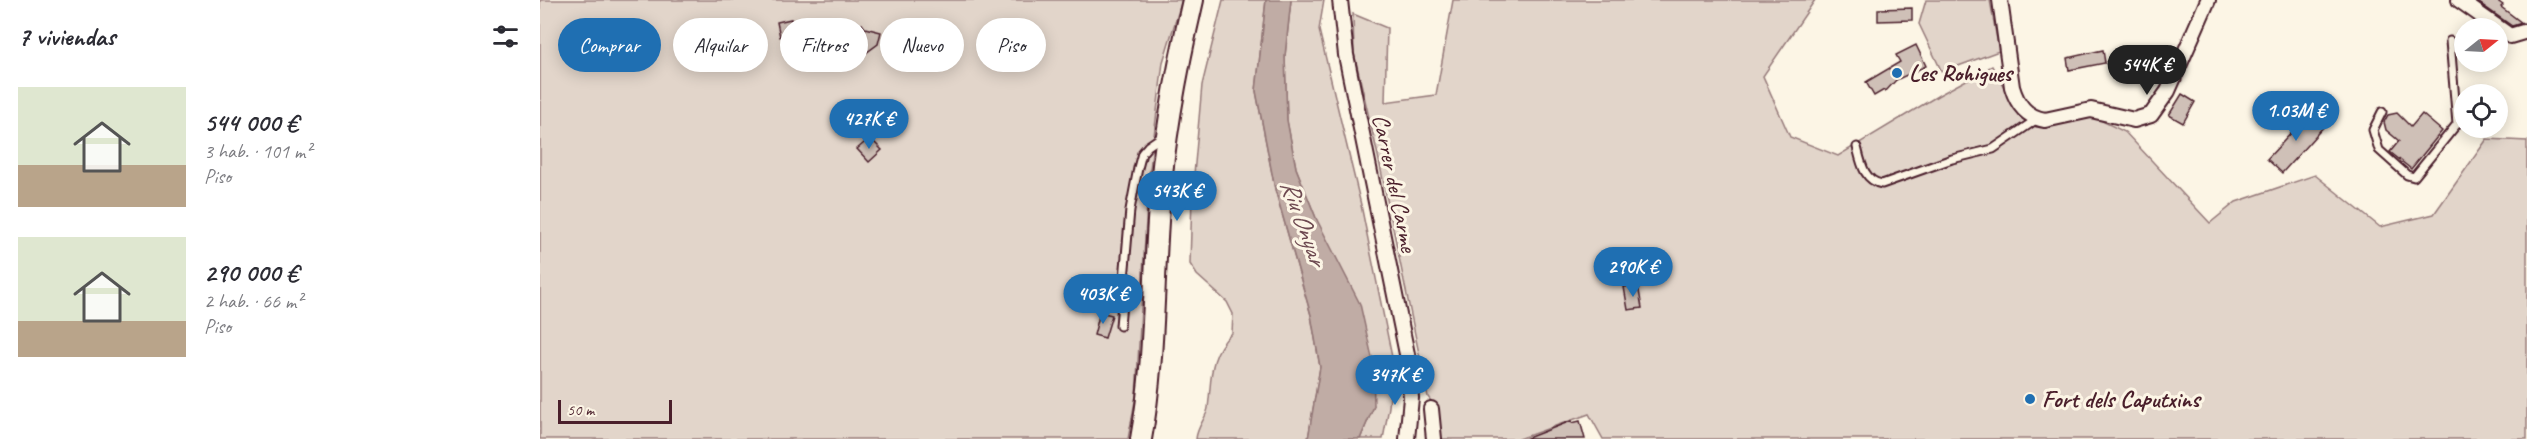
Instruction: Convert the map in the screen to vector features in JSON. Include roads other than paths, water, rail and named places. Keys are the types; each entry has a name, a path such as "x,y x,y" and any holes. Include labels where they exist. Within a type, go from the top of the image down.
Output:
{"main road":[{"path":"1142,439 1150,378 1158,216 1166,134 1193,0"}],"street":[{"name":"Carrer del Carme","path":"1340,0 1346,55 1406,345 1410,375 1410,420 1407,439"},
{"path":"2000,0 2012,87 2019,106 2038,119 2058,119 2091,110 2134,120 2151,116 2168,91 2208,0"},
{"path":"2459,0 2511,36 2527,31"},
{"path":"1431,409 1434,439"}],"lane":[{"path":"2382,112 2373,130 2376,146 2407,175 2414,177 2457,124 2450,40"},
{"path":"1857,147 1867,176 1875,183 1882,184 1952,159 1993,149 2038,119"},
{"path":"1120,326 1126,249 1138,168 1142,153 1166,134"}],"water":[{"name":"Riu Onyar","path":"1266,0 1291,0 1285,56 1287,120 1296,168 1316,218 1360,304 1373,362 1374,406 1360,439 1308,439 1320,367 1311,315 1275,189 1256,91"}],"place":[{"name":"Les Rohigues","path":"1897,73"},
{"name":"Fort dels Caputxins","path":"2030,399"}]}
